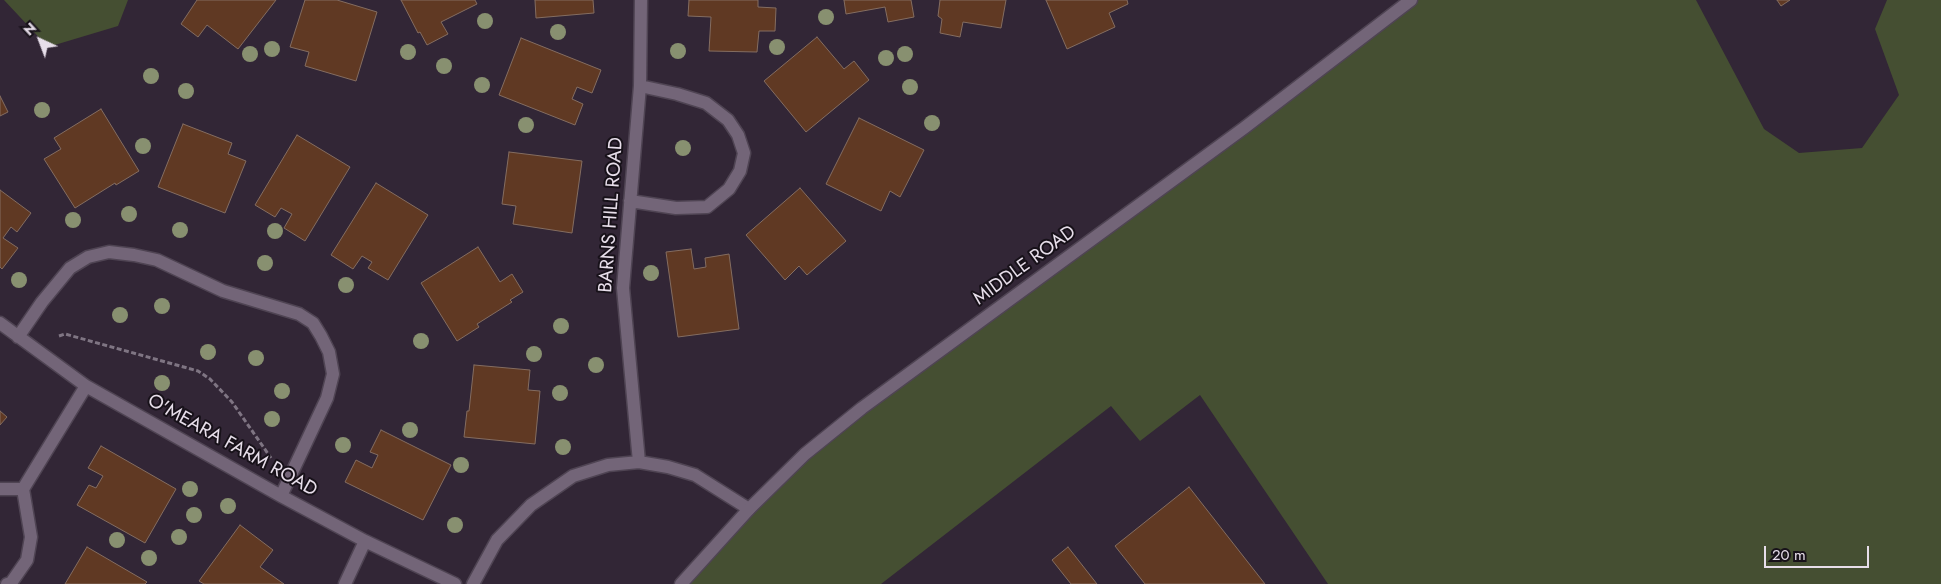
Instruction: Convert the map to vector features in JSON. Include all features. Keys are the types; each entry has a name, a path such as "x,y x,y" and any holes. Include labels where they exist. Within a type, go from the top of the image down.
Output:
{"street":[{"name":"BARNS HILL ROAD","path":"639,462 623,288 640,86 641,0"},
{"name":"MIDDLE ROAD","path":"681,584 749,509 805,454 862,408 1244,128 1411,0"},
{"path":"630,200 676,208 707,206 729,189 740,171 744,153 738,135 728,120 706,103 678,94 640,86"},
{"path":"22,340 42,302 70,268 88,257 109,252 157,260 223,291 299,314 313,323 322,336 329,352 333,374 328,398 281,496"},
{"name":"O'MEARA FARM ROAD","path":"0,324 86,386 281,496 365,541 455,584"},
{"path":"7,584 11,583 27,560 31,537 23,489 86,386"},
{"path":"473,584 496,540 531,505 573,476 608,465 639,462 668,467 695,475 749,509"},
{"path":"0,489 23,489"},
{"path":"345,584 365,541"}],"path":[{"path":"22,340 65,334 198,372 210,379 232,402 287,482"}],"green space":[{"path":"4,0 128,0 118,26 48,47"},
{"path":"1411,0 1696,0 1764,129 1799,153 1862,148 1899,95 1875,29 1887,0 1941,0 1941,584 1328,584 1200,395 1140,441 1111,406 881,584 681,584 805,454"}],"building":[{"path":"197,0 276,0 238,49 207,25 198,37 181,24"},
{"path":"305,0 337,0 377,12 356,81 305,66 309,52 290,47"},
{"path":"401,0 475,0 477,4 441,22 448,34 427,45 420,32 418,33"},
{"path":"535,0 593,0 594,13 536,18"},
{"path":"689,0 758,0 758,7 776,8 775,31 759,31 757,52 709,51 711,17 688,16"},
{"path":"844,0 911,0 914,17 888,22 885,7 846,14"},
{"path":"940,0 1006,0 1001,28 963,22 960,37 940,33 942,19 938,16"},
{"path":"1046,0 1127,0 1128,4 1109,13 1115,27 1067,49"},
{"path":"1777,0 1790,0 1781,6"},
{"path":"817,37 844,69 854,61 869,80 806,132 764,81"},
{"path":"521,38 601,70 592,93 577,87 572,99 583,104 575,125 499,95"},
{"path":"0,96 8,112 0,116"},
{"path":"101,109 139,171 116,185 115,183 75,208 44,159 61,149 54,138"},
{"path":"859,118 924,150 900,197 890,191 881,211 826,184"},
{"path":"183,124 232,143 228,154 246,161 225,213 158,187"},
{"path":"297,135 350,167 305,241 284,228 292,214 281,208 275,217 255,205"},
{"path":"509,152 582,161 572,233 513,224 516,206 502,204"},
{"path":"376,183 428,215 388,280 368,268 372,262 362,256 353,269 331,255"},
{"path":"800,188 846,241 807,275 799,266 785,280 746,235"},
{"path":"0,190 31,213 17,232 11,227 3,238 18,248 2,269 0,267"},
{"path":"478,247 500,282 512,274 523,292 510,300 512,302 477,324 479,327 457,341 421,283"},
{"path":"691,249 694,269 706,267 705,258 729,254 739,329 678,337 666,252"},
{"path":"474,365 530,370 528,390 540,391 535,444 464,437"},
{"path":"0,411 7,417 0,425"},
{"path":"381,430 451,465 423,520 345,482 356,460 372,468 378,455 370,452"},
{"path":"101,446 176,489 145,543 77,505 89,485 96,488 103,476 88,468"},
{"path":"1189,487 1265,584 1145,584 1115,546"},
{"path":"240,525 273,550 260,567 284,584 204,584 199,581"},
{"path":"87,547 147,582 145,584 65,584"},
{"path":"1068,547 1097,584 1071,584 1052,560"}]}
